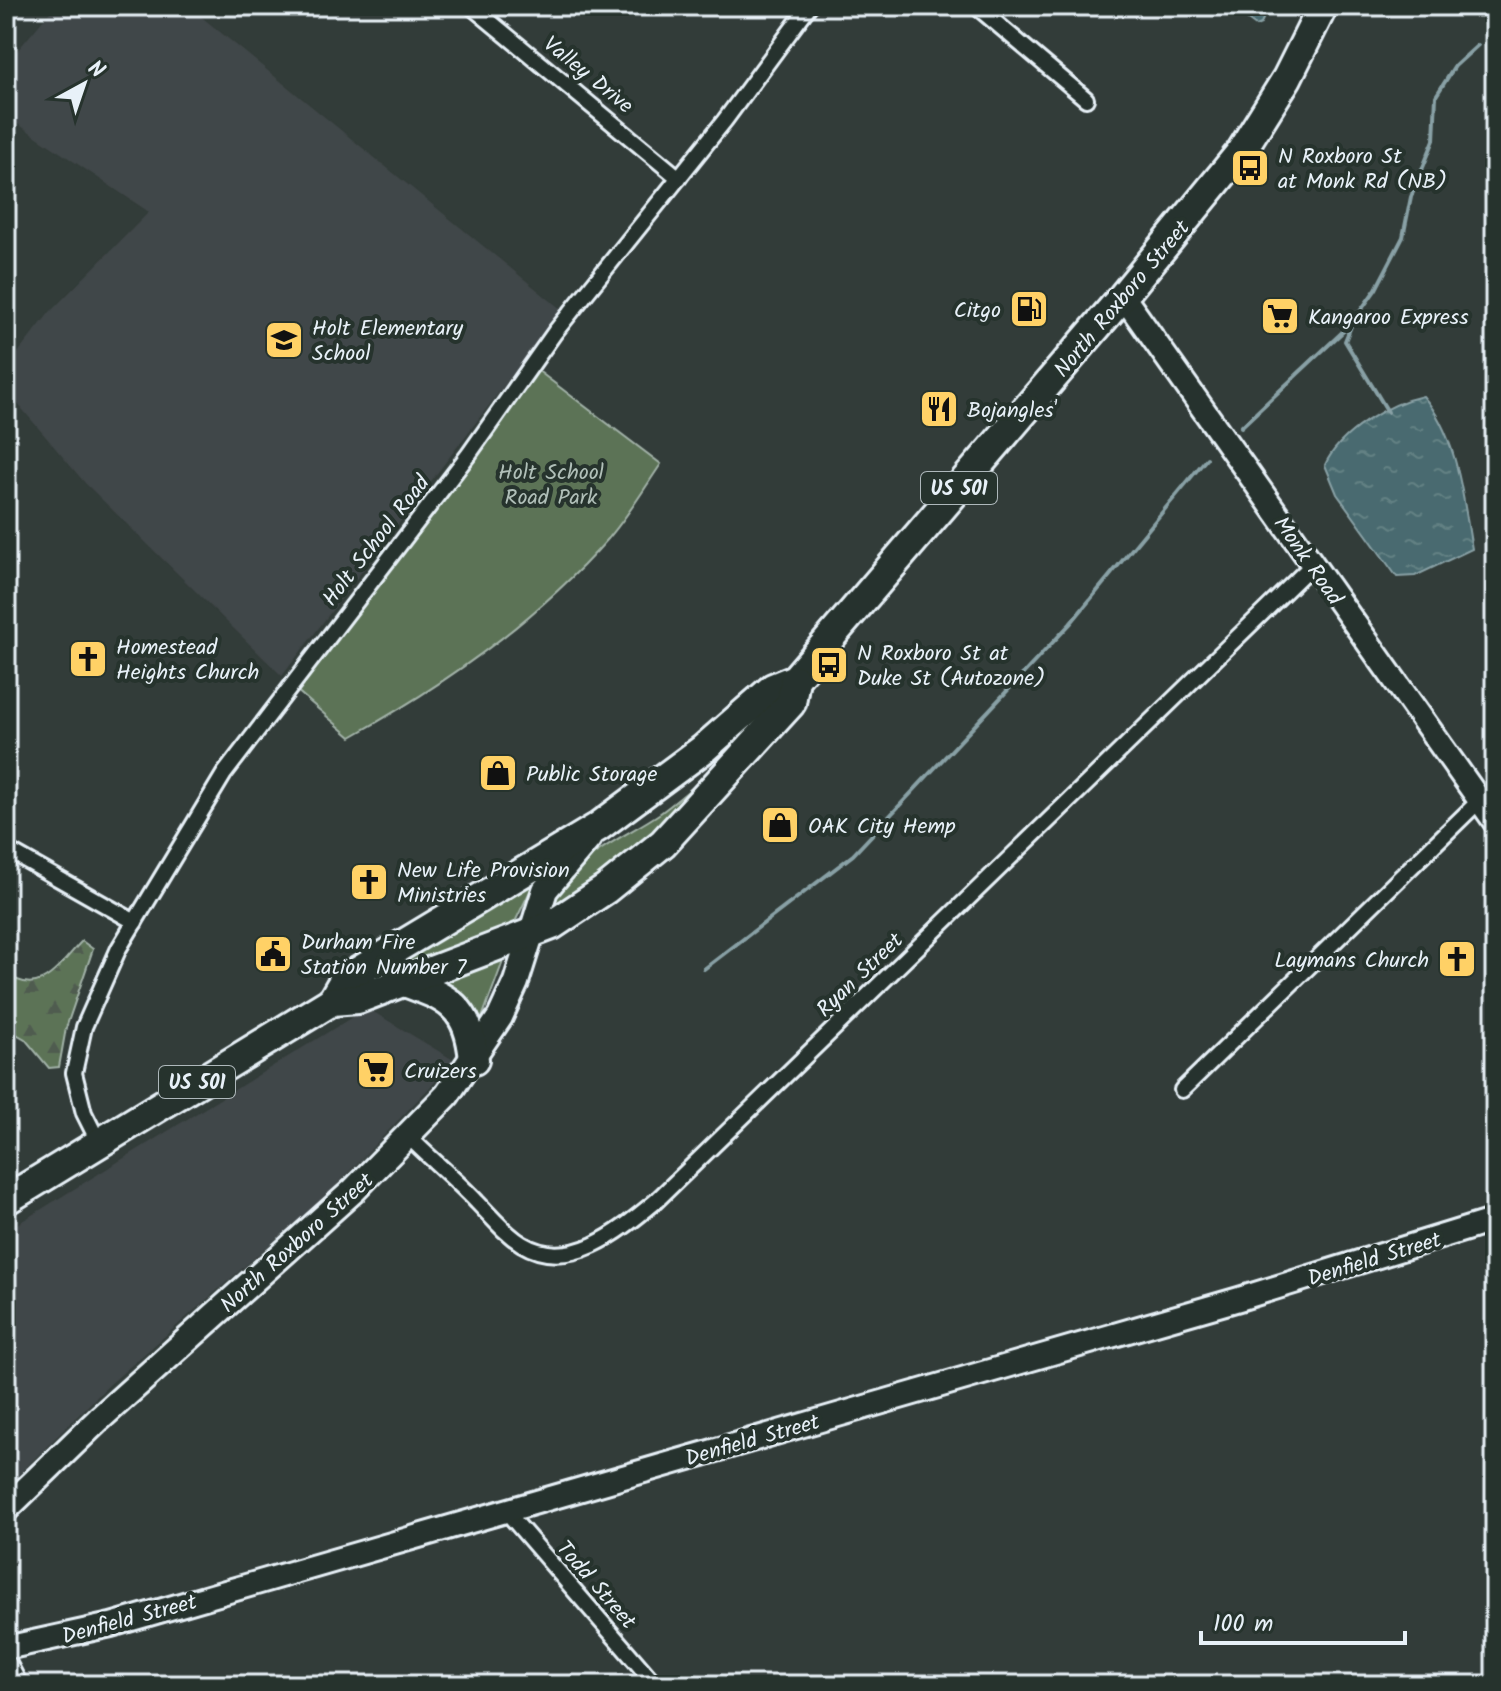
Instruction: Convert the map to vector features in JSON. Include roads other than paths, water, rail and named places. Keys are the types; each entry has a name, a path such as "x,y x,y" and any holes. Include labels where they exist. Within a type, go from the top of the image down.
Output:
{"highway":[{"name":"North Roxboro Street","path":"598,827 702,750 773,688 795,679 1123,296 1258,127 1323,6"},
{"name":"North Roxboro Street","path":"530,933 575,911 663,843 791,703 795,679"},
{"name":"US 501","path":"332,1001 344,980 598,827"},
{"name":"US 501","path":"6,1200 98,1141 332,1001 358,999 530,933"},
{"path":"402,981 435,992 456,1007 469,1028 474,1060"}],"main road":[{"name":"North Roxboro Street","path":"6,1509 91,1426 314,1227 409,1137 474,1060 512,990 545,890 598,827"}],"street":[{"name":"Valley Drive","path":"471,6 679,178"},
{"name":"Holt School Road","path":"98,1141 78,1095 75,1062 99,989 135,922 248,740 469,454 555,332 679,178 809,6"},
{"path":"976,6 1086,99"},
{"name":"Monk Road","path":"1123,296 1495,822"},
{"name":"Ryan Street","path":"409,1137 504,1230 532,1249 554,1254 584,1249 624,1228 655,1202 1312,565"},
{"path":"1182,1090 1479,801"},
{"path":"6,849 135,922"},
{"name":"Denfield Street","path":"6,1648 111,1625 1239,1299 1495,1220"},
{"name":"Todd Street","path":"505,1510 656,1685"},
{"path":"6,1658 20,1685"}],"water":[{"path":"1229,6 1268,6 1261,24 1256,26"},
{"path":"1423,396 1435,412 1452,449 1472,549 1415,576 1397,577 1337,494 1325,465 1341,442 1366,421 1395,405"}],"waterway":[{"path":"1241,427 1351,324 1376,289 1403,237 1411,197 1434,140 1436,96 1455,66 1478,45"},
{"path":"1351,326 1345,341 1388,412"},
{"path":"704,969 853,855 1070,624 1207,458"}],"place":[{"name":"N Roxboro St at Monk Rd (NB)","path":"1250,168"},
{"name":"Citgo","path":"1029,309"},
{"name":"Kangaroo Express","path":"1280,316"},
{"name":"Holt Elementary School","path":"284,340"},
{"name":"Bojangles'","path":"939,409"},
{"name":"Homestead Heights Church","path":"88,659"},
{"name":"N Roxboro St at Duke St (Autozone)","path":"829,665"},
{"name":"Public Storage","path":"498,773"},
{"name":"OAK City Hemp","path":"780,825"},
{"name":"New Life Provision Ministries","path":"369,882"},
{"name":"Durham Fire Station Number 7","path":"273,954"},
{"name":"Laymans Church","path":"1457,959"},
{"name":"Cruizers","path":"376,1070"}],"park label":[{"name":"Holt School Road Park","path":"551,484"}]}
